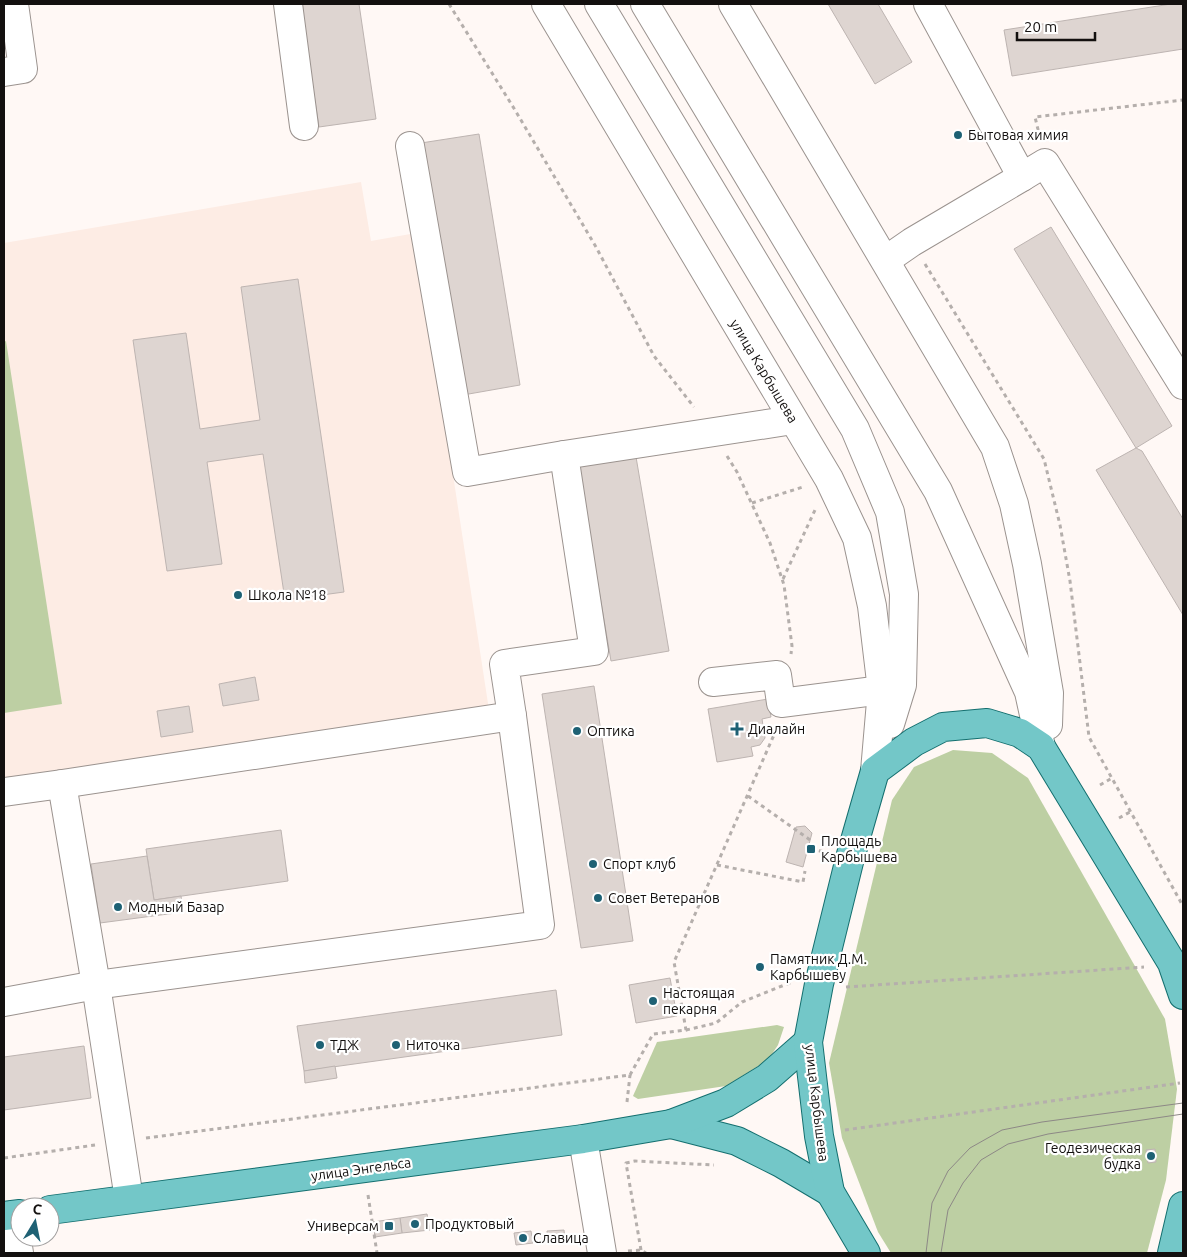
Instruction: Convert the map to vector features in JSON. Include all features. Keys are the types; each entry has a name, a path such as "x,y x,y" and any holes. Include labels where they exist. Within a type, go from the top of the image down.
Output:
{"main road":[{"path":"875,772 914,742 943,727 987,723 1020,733 1045,753 1177,969 1183,995"},
{"name":"улица Карбышева","path":"866,1253 830,1192 819,1136 808,1042 819,984 850,858 875,772"},
{"name":"улица Энгельса","path":"60,1209 583,1139 671,1124 726,1103 767,1078 808,1042"},
{"name":"улица Энгельса","path":"671,1124 737,1141 781,1163 830,1192"},
{"path":"1172,1253 1183,1206"}],"street":[{"path":"4,72 23,69 14,4"},
{"path":"288,4 304,126"},
{"name":"улица Карбышева","path":"546,4 830,479 857,538 872,606 882,690 875,772"},
{"name":"улица Карбышева","path":"599,4 854,429 890,512 904,594 902,685 875,772"},
{"path":"645,4 938,491 1029,692 1045,753"},
{"path":"733,4 996,446 1014,504 1027,564 1048,693 1045,753"},
{"path":"928,4 1022,177"},
{"path":"410,146 467,472 564,455 793,420"},
{"path":"886,260 912,242 1046,163 1183,385"},
{"path":"4,1002 96,985 540,925 504,664 594,651 564,455"},
{"path":"713,682 777,675 781,703 882,690"},
{"path":"4,792 512,716"},
{"path":"62,784 96,985 129,1199"},
{"path":"583,1139 602,1253"}],"path":[{"path":"449,4 591,238 654,356 712,432 737,472 770,543 783,580 792,646 791,656"},
{"path":"1046,163 1035,117 1183,100"},
{"path":"752,503 830,479"},
{"path":"783,580 830,479"},
{"path":"686,1030 674,962 788,703"},
{"path":"1089,737 1183,906"},
{"path":"1100,786 1112,778"},
{"path":"748,796 813,842"},
{"path":"1119,818 1130,812"},
{"path":"717,865 803,882 805,871"},
{"path":"844,987 1144,967"},
{"path":"627,1102 630,1075 653,1034 686,1030 716,1023 742,1002 794,980"},
{"path":"4,1158 120,1141 630,1075"},
{"path":"845,1130 1180,1083"},
{"path":"641,1250 626,1163 635,1161 719,1165"},
{"path":"370,1213 377,1253"}],"shaded area":[{"name":"Школа №18","path":"361,182 371,241 416,233 489,710 4,780 4,243"}],"green space":[{"path":"6,341 62,704 4,713 4,342"},
{"path":"953,750 992,753 1028,778 1165,1019 1177,1089 1166,1180 1147,1253 891,1253 878,1232 842,1138 829,1063 892,800 914,767"},
{"path":"777,1025 784,1027 778,1045 768,1060 726,1086 638,1099 633,1096 657,1042"}],"building":[{"path":"300,4 359,4 376,119 319,127"},
{"path":"828,4 878,4 912,62 875,84"},
{"path":"1171,4 1183,4 1183,49 1012,76 1004,30"},
{"path":"479,134 520,385 463,395 421,143"},
{"path":"1051,227 1172,426 1136,448 1014,249"},
{"path":"298,279 344,592 285,600 263,454 207,462 222,564 167,571 133,340 186,333 200,429 260,420 241,287"},
{"path":"1136,448 1142,451 1183,519 1183,615 1096,470"},
{"path":"635,451 669,651 611,661 577,461"},
{"path":"255,677 259,700 223,706 219,684"},
{"path":"594,686 633,941 581,948 542,694"},
{"name":"Диалайн","path":"768,699 771,717 762,719 765,738 760,745 751,747 753,756 717,762 708,709"},
{"path":"189,706 193,732 161,737 157,711"},
{"path":"805,826 812,833 803,867 786,862 796,827"},
{"path":"281,830 288,881 154,900 146,849"},
{"path":"147,856 154,900 181,896 183,912 100,923 91,864"},
{"name":"Настоящая пекарня","path":"670,978 677,1016 636,1023 629,985"},
{"path":"556,990 562,1035 304,1071 297,1026"},
{"path":"84,1046 91,1098 4,1110 4,1057"},
{"path":"335,1066 337,1078 305,1083 304,1071"},
{"name":"Геодезическая будка","path":"1155,1149 1156,1162 1148,1163 1146,1150"},
{"name":"Продуктовый","path":"427,1214 430,1230 402,1233 400,1218"},
{"path":"400,1218 402,1233 375,1237 373,1222"},
{"path":"564,1230 565,1240 548,1242 547,1231"},
{"name":"Славица","path":"531,1231 533,1243 516,1245 514,1233"}],"tram line":[{"path":"926,1253 932,1203 948,1171 970,1148 1002,1130 1042,1122 1183,1103"},
{"path":"941,1253 948,1210 963,1183 981,1160 1008,1144 1048,1134 1183,1114"}],"place":[{"name":"Бытовая химия","path":"958,135"},
{"name":"Школа №18","path":"238,595"},
{"name":"Диалайн","path":"737,729"},
{"name":"Оптика","path":"577,731"},
{"name":"Площадь Карбышева","path":"811,849"},
{"name":"Спорт клуб","path":"593,864"},
{"name":"Совет Ветеранов","path":"598,898"},
{"name":"Модный Базар","path":"118,907"},
{"name":"Памятник Д.М. Карбышеву","path":"760,967"},
{"name":"Настоящая пекарня","path":"653,1001"},
{"name":"ТДЖ","path":"320,1045"},
{"name":"Ниточка","path":"396,1045"},
{"name":"Геодезическая будка","path":"1151,1156"},
{"name":"Продуктовый","path":"415,1224"},
{"name":"Универсам","path":"389,1226"},
{"name":"Славица","path":"523,1238"}]}
